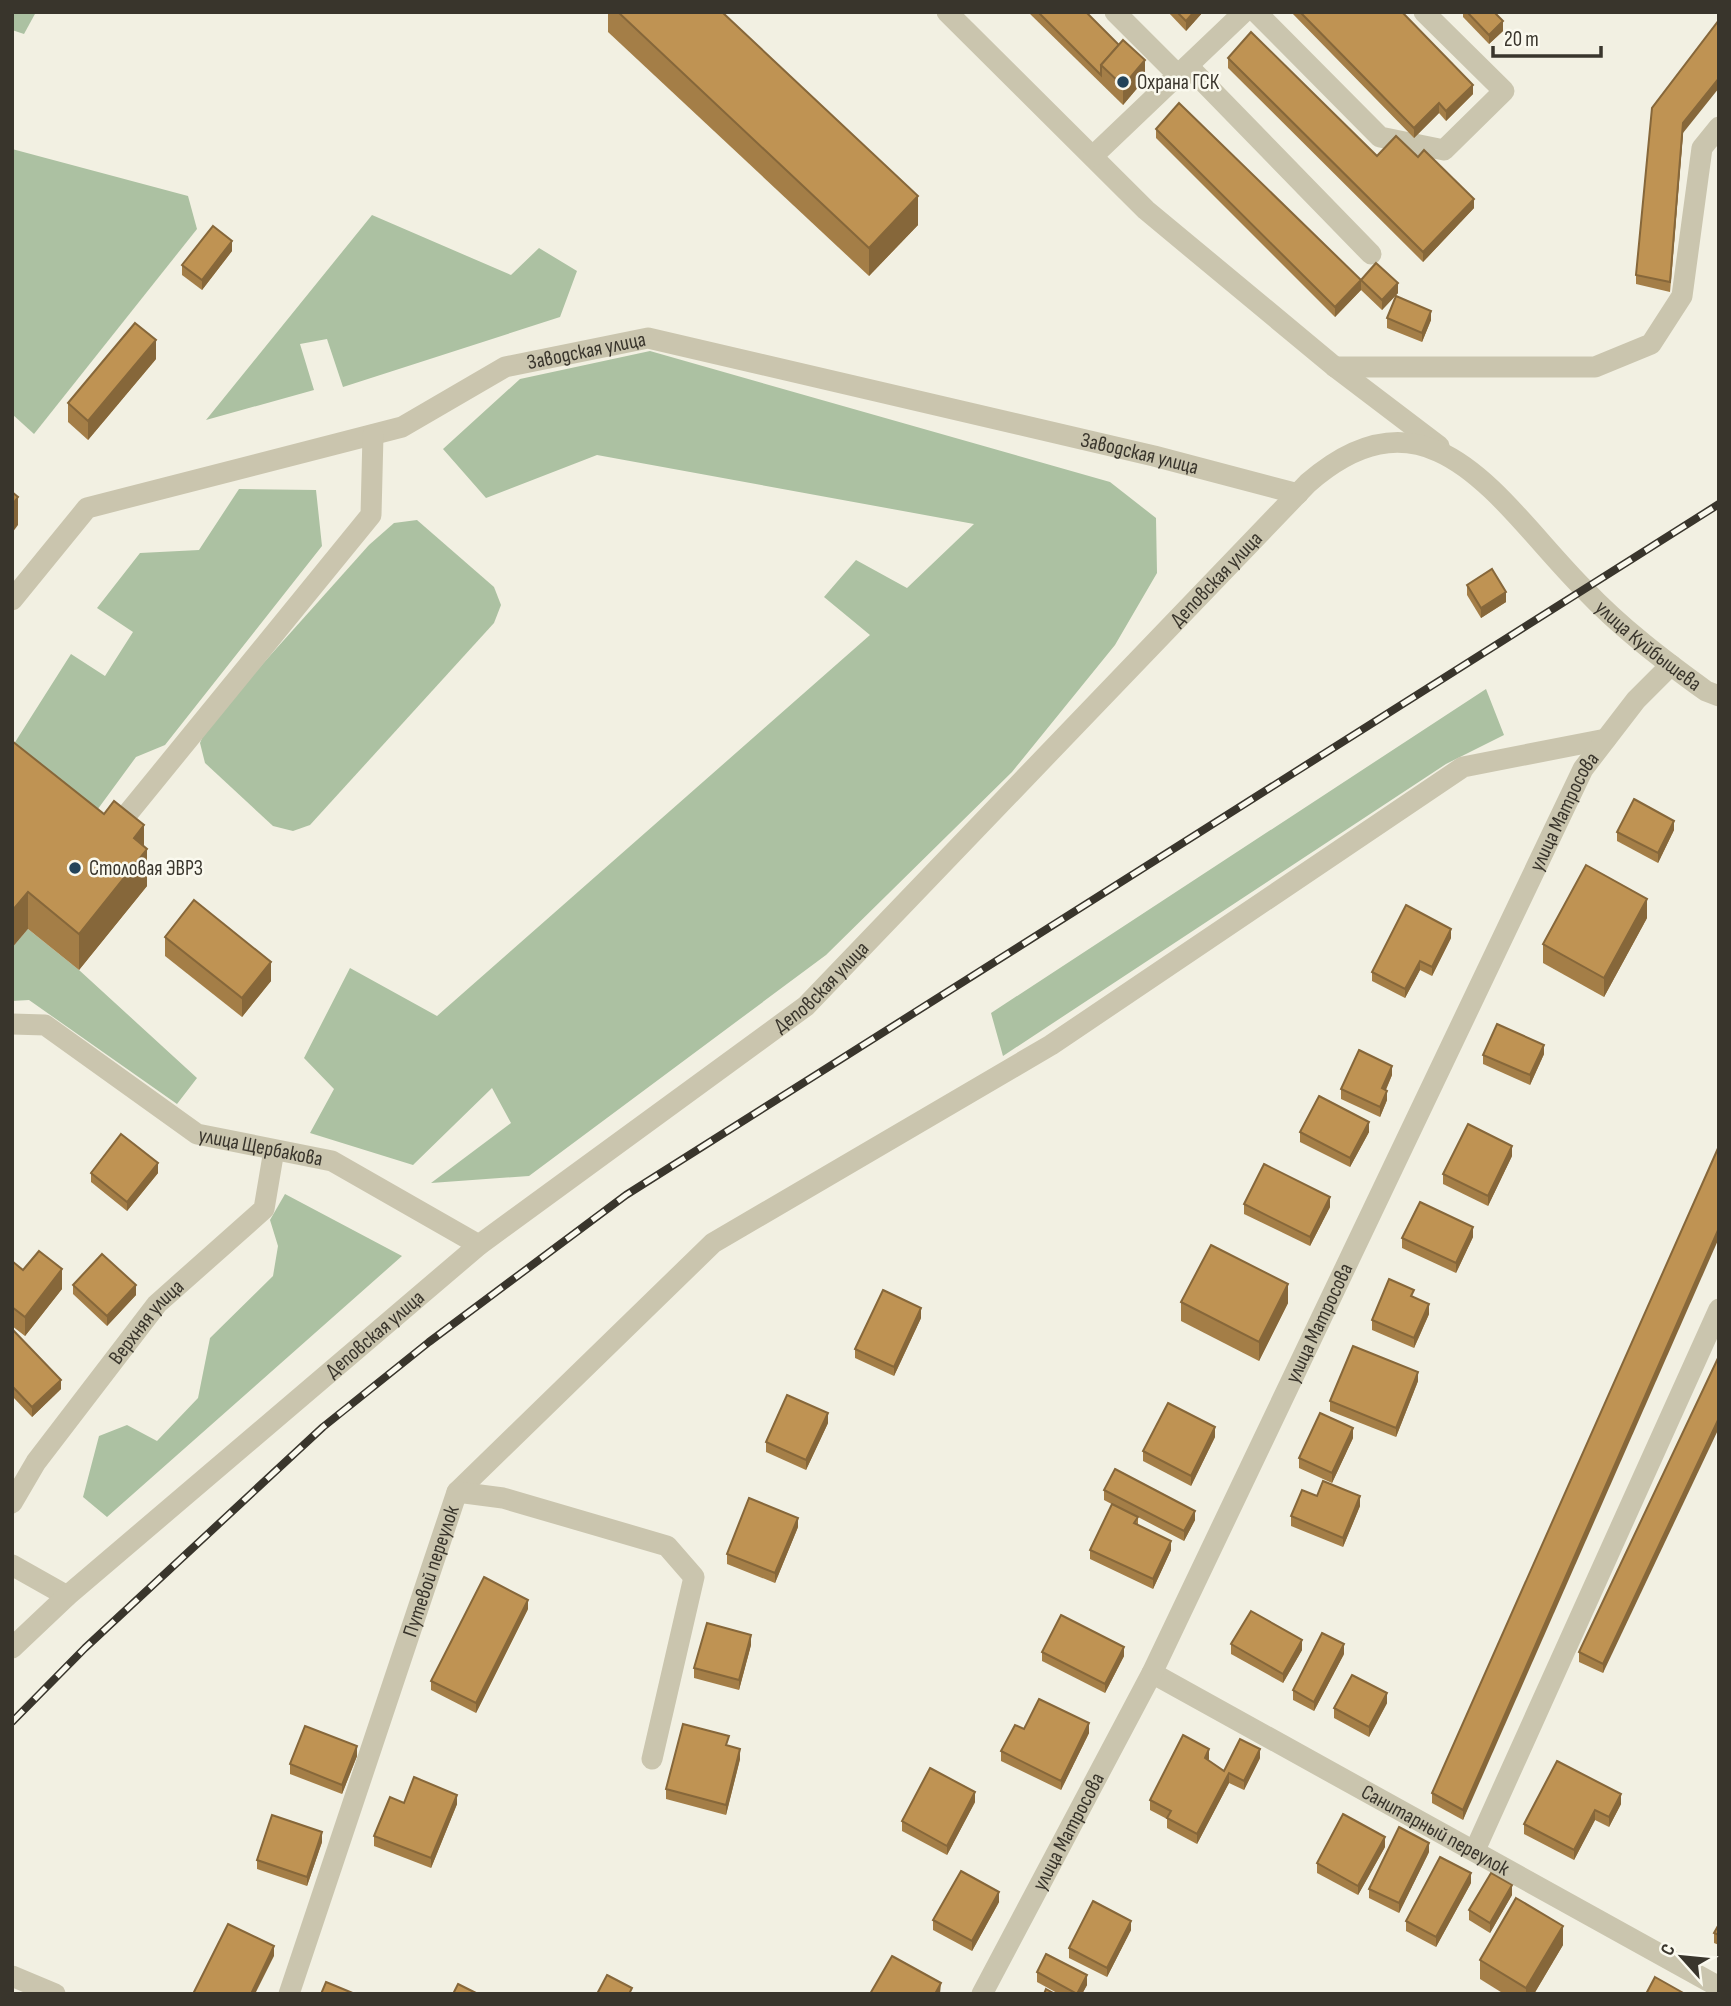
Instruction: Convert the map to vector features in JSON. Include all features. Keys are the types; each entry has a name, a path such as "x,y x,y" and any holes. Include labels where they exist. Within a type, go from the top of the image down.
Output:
{"street":[{"path":"947,12 1146,210 1335,367 1455,458"},
{"path":"1115,12 1183,71 1371,254"},
{"path":"1093,156 1244,12"},
{"path":"1256,12 1380,136 1444,150 1504,91 1423,12"},
{"path":"1335,367 1595,367 1651,344 1682,296 1702,148 1719,127"},
{"name":"Заводская улица","path":"12,600 87,508 402,427 505,367 648,338 1154,456 1298,494"},
{"path":"120,823 371,515 373,435"},
{"name":"Деповская улица","path":"12,1648 66,1596 479,1245 806,1006 1298,494 1331,463 1357,449 1390,442 1421,444 1455,458 1483,480 1584,589"},
{"name":"улица Куйбышева","path":"1584,589 1640,643 1706,691 1719,696"},
{"name":"улица Матросова","path":"982,1994 1152,1673 1583,769 1636,700 1671,665"},
{"path":"457,1492 713,1243 1051,1045 1463,767 1606,739"},
{"name":"улица Щербакова","path":"12,1024 45,1025 197,1134 332,1161 479,1245"},
{"name":"Верхняя улица","path":"12,1503 58,1431 157,1304 264,1209 274,1150"},
{"path":"1475,1850 1719,1309"},
{"name":"Путевой переулок","path":"289,1994 457,1492 503,1498 667,1546 694,1577 652,1759"},
{"path":"12,1565 66,1596"},
{"name":"Санитарный переулок","path":"1152,1673 1719,1987"},
{"path":"12,1976 55,1994"}],"green space":[{"path":"12,12 36,12 24,34 12,30"},
{"path":"12,149 188,196 197,229 34,434 12,414"},
{"path":"372,215 511,275 539,248 577,271 560,317 343,387 327,339 300,344 314,390 206,420"},
{"path":"650,351 1110,482 1156,518 1157,573 1115,645 1012,772 826,955 529,1176 431,1183 511,1123 492,1088 413,1165 310,1133 334,1089 304,1058 350,968 437,1016 870,635 824,597 856,560 907,588 974,524 597,455 486,498 443,449 520,379"},
{"path":"239,489 316,490 322,546 165,745 136,757 81,832 12,747 71,654 105,676 133,632 97,608 140,553 199,550"},
{"path":"417,520 494,587 501,605 494,623 310,825 293,831 273,826 205,763 200,743 207,726 369,545 394,523"},
{"path":"1486,689 1504,735 1446,764 1003,1056 991,1013"},
{"path":"28,929 79,970 197,1078 177,1104 29,1000 12,1001 12,948"},
{"path":"285,1194 402,1256 107,1517 83,1497 99,1436 127,1425 157,1441 198,1398 210,1338 273,1276 278,1246 270,1220"}],"building":[{"path":"618,12 722,12 918,196 869,248"},
{"path":"1038,12 1086,12 1119,45 1101,65 1101,75"},
{"path":"1177,12 1194,12 1186,21"},
{"path":"1300,12 1402,12 1473,85 1446,111 1439,103 1414,128"},
{"path":"1467,12 1494,12 1503,21 1489,35"},
{"path":"1719,20 1719,78 1683,123 1670,282 1636,275 1652,108"},
{"path":"1251,32 1377,156 1396,136 1418,157 1424,150 1474,199 1423,252 1228,58"},
{"path":"1123,40 1145,60 1123,86 1101,65"},
{"path":"1179,103 1361,280 1335,307 1156,129"},
{"path":"213,226 232,241 202,280 182,265"},
{"path":"1376,263 1398,283 1382,300 1361,280"},
{"path":"1396,296 1431,311 1422,333 1387,318"},
{"path":"135,323 156,340 88,421 68,403"},
{"path":"12,492 18,497 12,505"},
{"path":"1492,569 1506,592 1481,608 1467,585"},
{"name":"Столовая ЭВРЗ","path":"12,741 104,814 114,801 144,825 134,838 147,849 79,934 28,892 12,911"},
{"path":"1634,799 1674,821 1658,853 1617,832"},
{"path":"1586,865 1647,899 1604,978 1543,944"},
{"path":"194,900 271,962 242,998 165,937"},
{"path":"1406,905 1451,929 1432,967 1420,961 1405,989 1372,972"},
{"path":"1497,1024 1544,1045 1530,1075 1483,1055"},
{"path":"1359,1050 1392,1066 1382,1088 1387,1091 1380,1107 1341,1089"},
{"path":"1319,1096 1369,1122 1350,1158 1300,1132"},
{"path":"1468,1124 1512,1146 1488,1196 1443,1174"},
{"path":"121,1134 158,1163 127,1202 91,1173"},
{"path":"1719,1146 1719,1228 1463,1810 1432,1793"},
{"path":"1264,1164 1330,1197 1310,1237 1244,1204"},
{"path":"1420,1202 1473,1227 1456,1263 1402,1238"},
{"path":"1211,1245 1288,1284 1259,1342 1181,1302"},
{"path":"39,1251 62,1269 25,1317 12,1307 12,1261 23,1270"},
{"path":"102,1254 136,1285 107,1316 73,1285"},
{"path":"1389,1279 1414,1290 1411,1296 1429,1304 1414,1338 1372,1320"},
{"path":"883,1290 921,1308 894,1367 855,1349"},
{"path":"12,1329 61,1380 32,1407 12,1386"},
{"path":"1353,1346 1418,1372 1396,1428 1330,1401"},
{"path":"1719,1356 1719,1418 1603,1664 1579,1652"},
{"path":"787,1395 828,1413 806,1460 766,1442"},
{"path":"1168,1403 1215,1427 1191,1476 1143,1451"},
{"path":"1320,1413 1353,1428 1332,1473 1299,1458"},
{"path":"1115,1469 1195,1511 1184,1531 1104,1490"},
{"path":"1323,1481 1360,1496 1343,1538 1291,1516 1302,1490 1317,1496"},
{"path":"749,1498 798,1518 775,1573 727,1554"},
{"path":"1112,1504 1138,1517 1134,1523 1171,1541 1153,1579 1090,1550"},
{"path":"484,1577 528,1600 476,1703 431,1681"},
{"path":"1251,1611 1302,1640 1283,1674 1231,1644"},
{"path":"1061,1615 1124,1647 1105,1684 1042,1652"},
{"path":"707,1623 751,1635 739,1680 694,1668"},
{"path":"1322,1633 1344,1644 1314,1702 1293,1690"},
{"path":"1352,1675 1387,1693 1369,1727 1334,1708"},
{"path":"1039,1699 1089,1723 1061,1781 1001,1751 1015,1725 1024,1729"},
{"path":"683,1724 729,1736 726,1745 740,1749 726,1805 666,1789"},
{"path":"305,1726 357,1746 342,1785 290,1764"},
{"path":"1183,1735 1209,1749 1205,1758 1224,1771 1240,1739 1260,1749 1244,1781 1229,1773 1197,1834 1167,1818 1171,1811 1150,1800"},
{"path":"1557,1761 1621,1794 1609,1817 1595,1810 1574,1850 1524,1824"},
{"path":"930,1768 975,1792 947,1846 902,1821"},
{"path":"414,1777 457,1795 431,1858 374,1836 390,1797 404,1803"},
{"path":"1343,1814 1385,1837 1358,1886 1317,1863"},
{"path":"272,1815 322,1832 307,1877 257,1860"},
{"path":"1399,1827 1429,1843 1399,1903 1369,1889"},
{"path":"1440,1857 1471,1873 1436,1937 1406,1921"},
{"path":"961,1871 999,1892 972,1941 933,1920"},
{"path":"1491,1873 1512,1885 1490,1923 1469,1910"},
{"path":"1516,1898 1563,1926 1526,1988 1480,1960"},
{"path":"1093,1901 1131,1921 1107,1968 1069,1948"},
{"path":"228,1924 274,1946 251,1994 193,1994"},
{"path":"1046,1954 1087,1975 1077,1994 1037,1972"},
{"path":"892,1956 941,1983 935,1994 870,1994"},
{"path":"607,1975 632,1988 629,1994 597,1994"},
{"path":"1655,1977 1685,1994 1646,1994"},
{"path":"326,1982 355,1994 321,1994"},
{"path":"458,1984 478,1994 453,1994"}],"railway":[{"path":"12,1722 85,1648 323,1427 429,1342 626,1195 1719,504"}],"place":[{"name":"Охрана ГСК","path":"1123,82"},
{"name":"Столовая ЭВРЗ","path":"75,868"}]}
